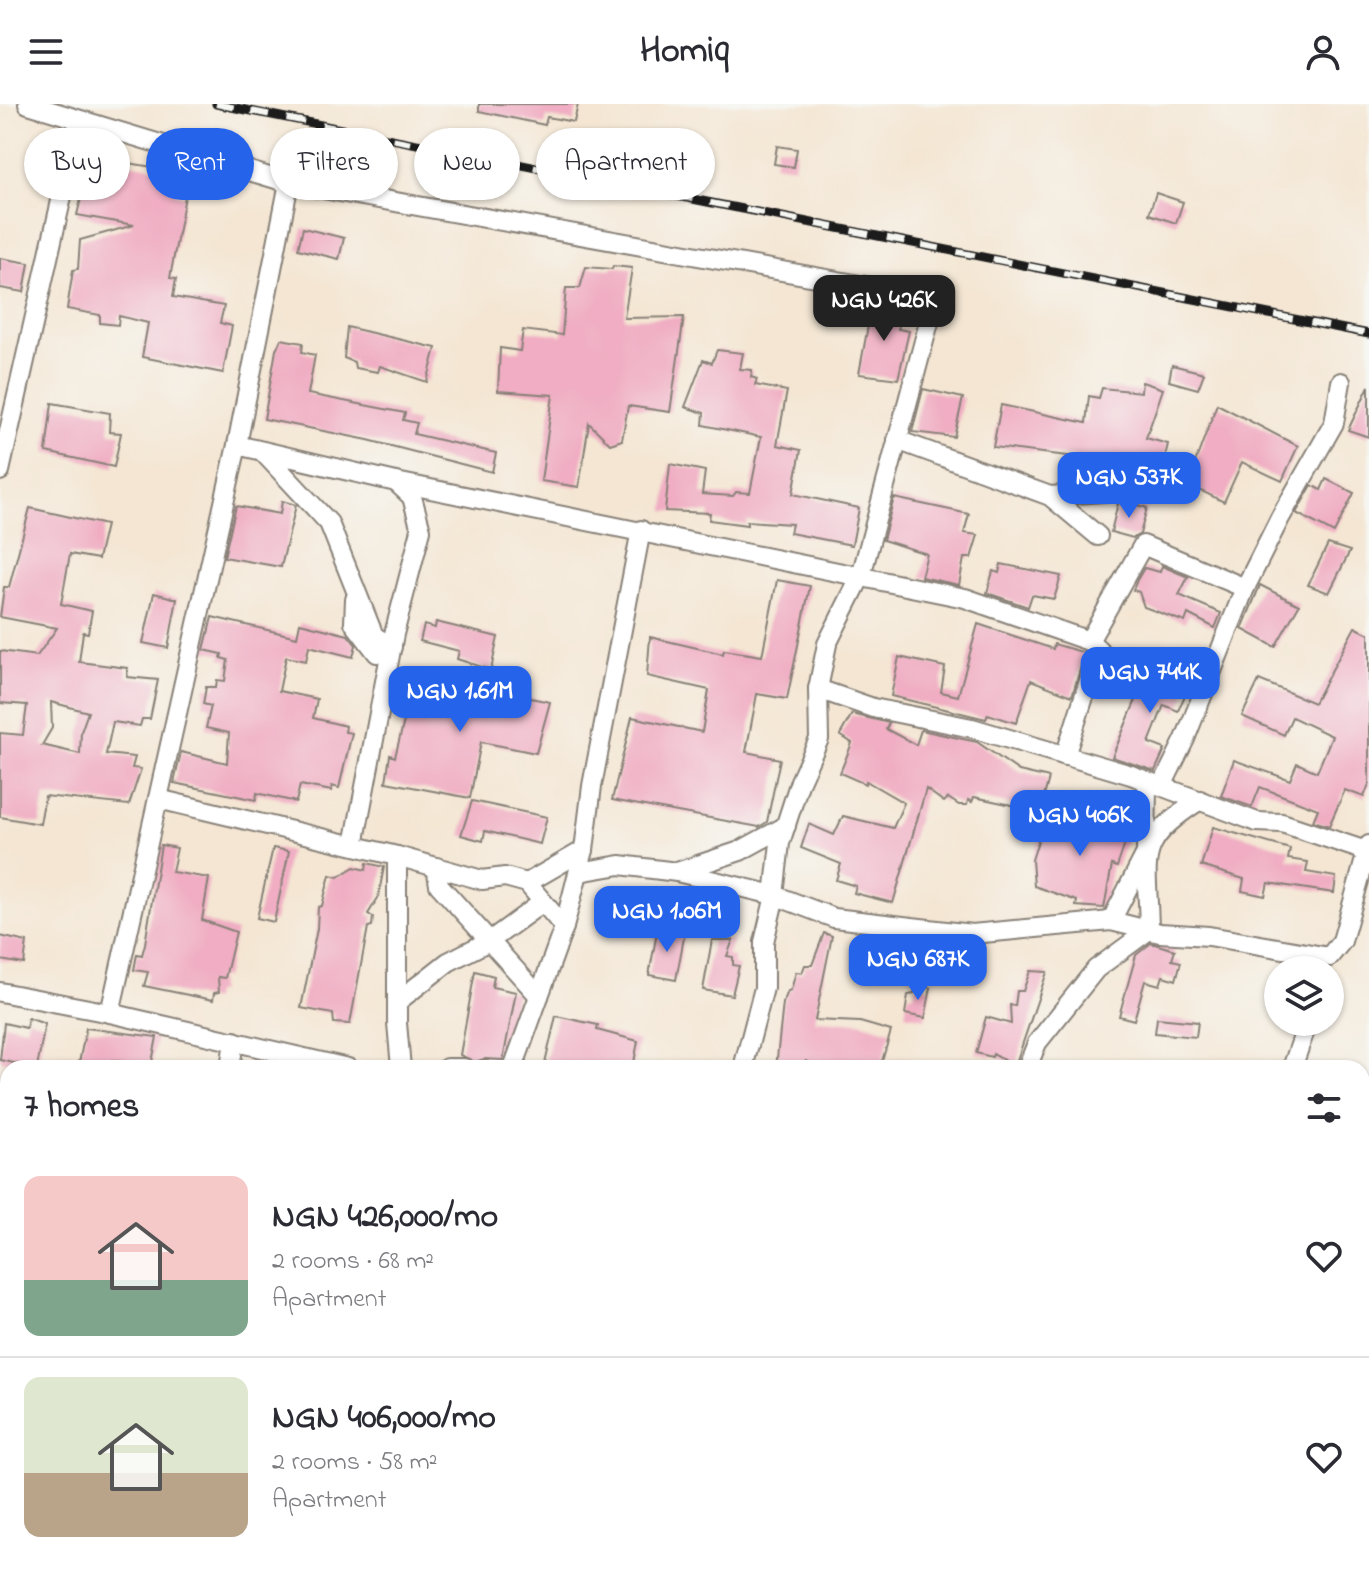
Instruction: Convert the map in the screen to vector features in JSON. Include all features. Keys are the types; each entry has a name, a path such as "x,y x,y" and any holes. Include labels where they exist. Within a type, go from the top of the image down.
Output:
{"street":[{"path":"28,104 270,177"},
{"path":"0,471 79,121"},
{"path":"110,1013 237,445 286,200"},
{"path":"384,200 911,294 925,302 932,311 861,576 827,644 818,689 819,739 800,781 786,826 764,942 764,988 745,1060"},
{"path":"1149,930 1146,853 1155,783 1221,655 1245,588 1280,518 1334,423 1341,382"},
{"path":"897,440 1050,496 1098,536"},
{"path":"237,445 396,482 965,598 1089,641 1099,650 1065,756"},
{"path":"262,451 329,523 374,636 384,650"},
{"path":"354,845 384,650 421,530 412,497 396,482"},
{"path":"1050,496 1130,490"},
{"path":"516,1060 564,927 579,872 592,786 641,530"},
{"path":"1089,641 1143,545 1245,588"},
{"path":"818,689 873,708 972,728 1155,783 1257,822 1282,823 1368,850 1342,941 1332,956"},
{"path":"158,799 354,845 482,880 505,877 527,883 564,927"},
{"path":"1111,921 1146,853 1168,821 1200,800"},
{"path":"677,872 740,851 786,826"},
{"path":"527,883 584,850"},
{"path":"397,856 397,1002 401,1060"},
{"path":"579,872 620,865 677,872 774,895 834,918 972,934 1111,921 1149,930 1209,936 1293,956"},
{"path":"436,867 439,885 539,996"},
{"path":"397,1002 448,962 491,940 543,902"},
{"path":"1030,1060 1037,1043 1096,969 1149,930"},
{"path":"0,992 110,1013 314,1060"},
{"path":"1295,1060 1303,1036"},
{"path":"231,1060 234,1041"},
{"path":"396,1572 420,1572"}],"building":[{"path":"479,104 578,104 574,122 547,117 545,125 479,111"},
{"path":"777,146 797,149 794,167 774,164"},
{"path":"130,163 146,166 146,200 184,200 170,278 176,279 173,297 224,306 220,323 232,326 223,373 142,357 148,323 119,316 118,325 100,323 100,315 67,309 73,270 78,269 80,240 134,225 77,215 81,200 130,200"},
{"path":"1156,193 1183,202 1176,223 1149,214"},
{"path":"303,228 344,238 339,259 298,249"},
{"path":"0,258 29,263 24,292 0,288"},
{"path":"613,266 632,268 624,318 684,317 670,412 628,406 622,440 610,444 589,423 579,487 541,481 553,395 498,391 500,348 520,351 523,330 562,335 566,288 580,288 586,267 612,269"},
{"path":"872,304 904,309 898,329 909,331 898,379 859,374"},
{"path":"347,327 436,348 427,382 380,366 378,372 355,368 354,362 344,358"},
{"path":"281,339 303,343 302,352 315,355 308,394 405,413 403,420 417,423 414,434 496,453 492,472 368,440 264,419 276,350"},
{"path":"717,350 743,353 740,369 752,370 751,377 757,379 755,385 787,391 777,445 801,450 793,494 859,508 852,545 790,533 792,524 747,521 747,525 709,520 710,513 665,511 670,464 705,471 702,494 733,496 736,492 750,493 761,437 703,425 704,413 685,407 703,360 712,363"},
{"path":"1172,365 1204,373 1198,389 1169,381"},
{"path":"1142,382 1163,389 1146,438 1168,444 1159,483 1077,460 1076,457 993,447 1001,405 1086,423 1089,396 1099,398 1102,388 1141,392"},
{"path":"1369,386 1369,437 1348,430"},
{"path":"923,389 963,398 954,437 912,432"},
{"path":"52,403 110,413 109,432 121,433 114,467 46,452"},
{"path":"1217,404 1298,446 1282,481 1242,462 1224,502 1187,484"},
{"path":"1326,479 1354,493 1334,533 1296,513 1312,485 1321,490"},
{"path":"894,498 969,514 964,533 978,535 971,558 964,558 959,585 921,577 927,554 883,540"},
{"path":"282,501 296,505 281,567 224,557 236,506 280,514"},
{"path":"1128,502 1147,508 1140,534 1133,538 1111,532 1118,503"},
{"path":"30,508 106,525 98,559 70,554 61,604 92,611 88,633 83,632 79,662 127,668 127,677 158,680 150,719 142,719 140,726 113,722 106,754 135,757 132,768 141,769 129,805 45,796 40,824 0,817 0,733 23,735 27,705 0,703 0,651 37,656 57,628 0,617 4,587 9,587","holes":["51,702 88,712 81,732 80,754 42,745 52,728"]},
{"path":"1328,544 1350,551 1329,593 1308,585"},
{"path":"1001,564 1061,576 1054,599 1032,595 1028,607 987,593 993,571 999,573"},
{"path":"1162,566 1188,577 1179,595 1221,613 1215,628 1188,614 1185,622 1144,607 1139,592 1133,590 1137,580 1144,568 1160,572"},
{"path":"777,580 810,586 787,699 757,694 746,752 780,759 767,822 759,827 612,800 632,717 702,732 709,690 647,676 650,637 723,654 724,650 762,656"},
{"path":"1260,585 1299,605 1275,647 1242,629"},
{"path":"154,593 177,599 168,648 143,643"},
{"path":"212,617 297,637 300,623 348,635 356,645 353,657 309,646 306,661 286,657 279,691 317,699 313,718 346,726 345,732 352,733 339,788 332,786 332,791 300,785 296,802 257,793 256,800 174,783 181,752 227,763 229,733 206,728 211,706 203,704 206,687 216,687 217,680 225,681 228,660 221,658 222,654 204,650"},
{"path":"436,622 498,637 491,670 457,659 459,651 420,641 424,625 435,628"},
{"path":"978,624 1053,649 1054,644 1085,653 1072,696 1031,680 1016,723 988,714 986,719 891,696 899,657 945,667 941,692 958,696"},
{"path":"1355,627 1369,634 1369,784 1364,797 1345,790 1329,826 1313,821 1318,809 1260,787 1252,807 1221,796 1234,760 1290,780 1297,763 1317,772 1332,736 1292,717 1284,735 1242,716 1259,680 1314,703"},
{"path":"1154,657 1180,669 1177,678 1191,682 1178,711 1164,705 1149,743 1165,749 1155,771 1112,757"},
{"path":"423,676 550,702 536,753 481,742 470,798 386,782 390,755 395,757 408,705 417,706"},
{"path":"852,714 889,723 886,729 916,745 921,730 977,742 1019,771 1049,778 1040,811 974,797 972,802 968,800 967,805 959,805 948,798 944,802 926,789 893,903 854,893 856,886 836,880 841,864 801,848 809,824 834,835 843,816 893,828 904,803 866,781 865,784 840,773 852,743 840,735"},
{"path":"472,801 547,817 540,844 485,831 483,841 461,835"},
{"path":"1113,808 1135,815 1117,867 1112,865 1104,908 1076,906 1077,901 1034,886 1032,860 1046,815 1103,831"},
{"path":"1213,827 1290,849 1288,859 1308,862 1306,872 1336,877 1334,893 1268,883 1265,896 1242,891 1244,879 1201,866"},
{"path":"161,845 177,848 172,872 209,878 202,920 236,932 225,978 218,977 219,992 214,993 213,1000 144,986 148,972 134,970 137,954 142,955 145,944"},
{"path":"273,848 289,851 274,922 257,918"},
{"path":"367,863 384,867 378,898 368,914 373,917 372,926 368,927 350,1024 334,1023 333,1014 301,1008 317,929 318,907 322,906 330,875 338,877 354,867 366,870"},
{"path":"658,927 685,932 676,980 649,975"},
{"path":"824,933 832,936 815,1020 860,1022 891,1031 882,1060 777,1060 783,1003 796,972 802,973 805,965 812,965"},
{"path":"0,936 27,942 24,964 0,960"},
{"path":"712,940 733,940 727,956 733,957 733,965 739,966 732,995 703,990"},
{"path":"1151,943 1175,950 1172,960 1181,962 1176,980 1163,976 1160,985 1145,981 1134,1020 1119,1016 1136,955"},
{"path":"475,971 494,976 492,987 516,992 503,1060 471,1060 460,1055"},
{"path":"1030,971 1047,972 1017,1060 976,1053 986,1017 1011,1024 1010,1005 1015,1006 1017,991 1023,991"},
{"path":"916,985 931,988 925,1018 905,1014 908,995 914,994"},
{"path":"556,1016 598,1025 597,1030 638,1041 634,1060 546,1060"},
{"path":"28,1018 45,1024 38,1060 0,1060 4,1023 26,1028"},
{"path":"1157,1018 1198,1022 1196,1037 1155,1033"},
{"path":"86,1028 157,1037 152,1060 80,1060"}],"railway":[{"path":"216,104 1369,334"}]}
